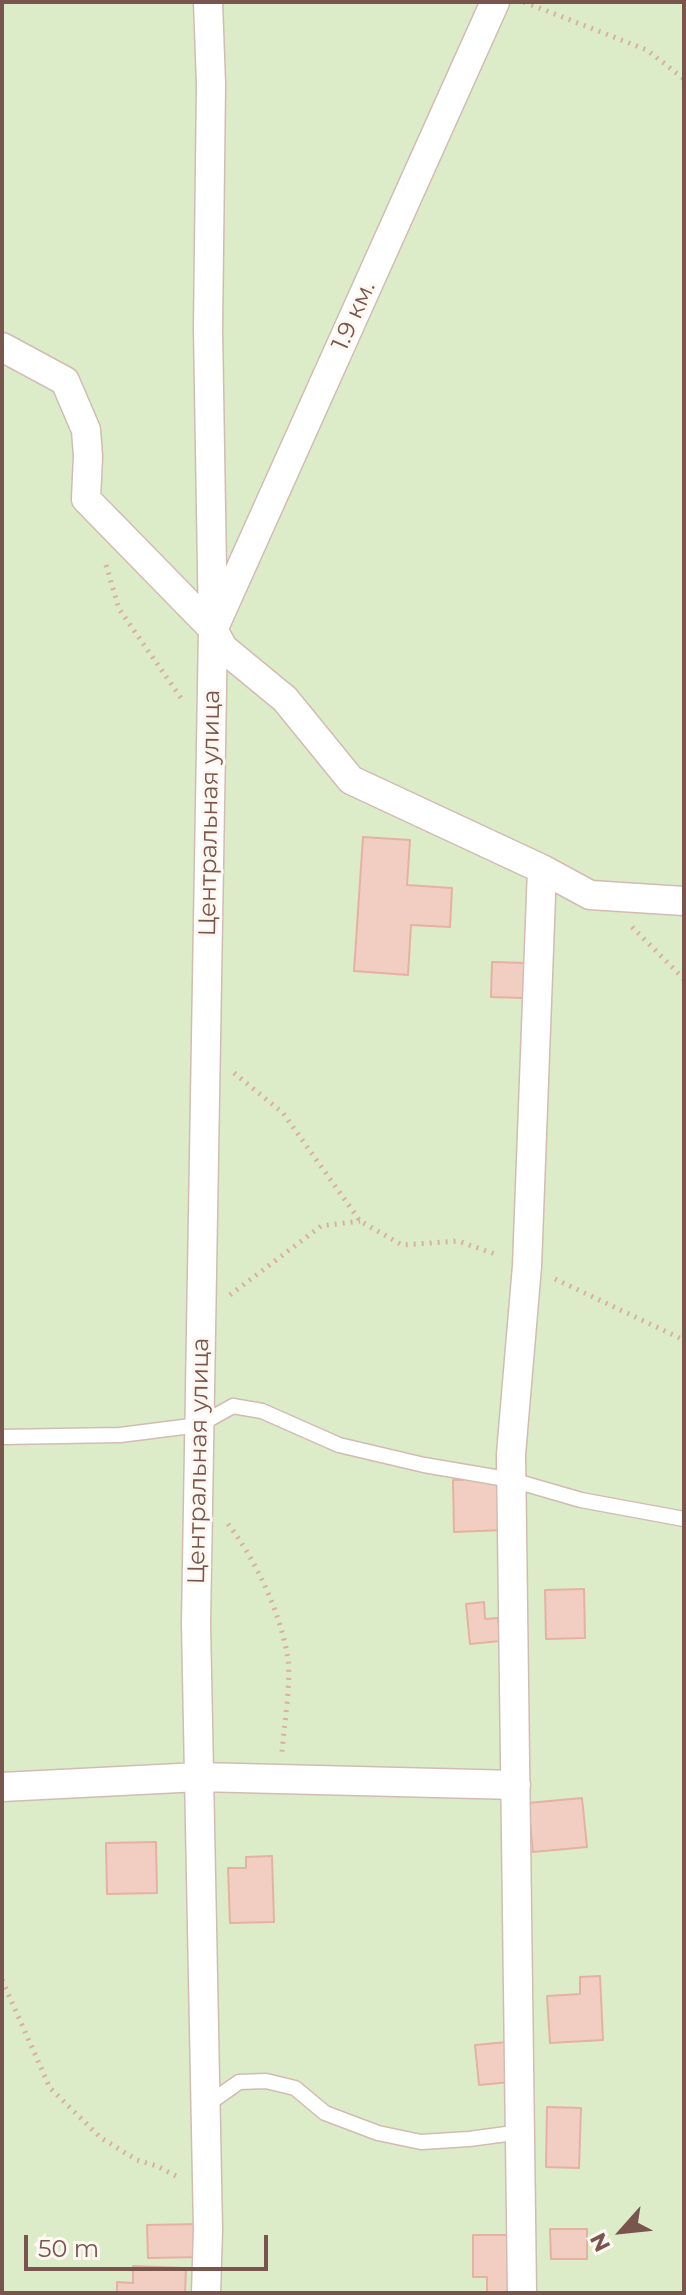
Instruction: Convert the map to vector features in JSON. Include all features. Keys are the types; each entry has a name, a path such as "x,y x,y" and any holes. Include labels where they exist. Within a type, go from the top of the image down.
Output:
{"street":[{"name":"Центральная улица","path":"206,2293 207,2193 196,1623 213,629 208,329 211,115 208,2"},
{"name":"1.9 км.","path":"213,629 495,2"},
{"path":"2,347 65,381 86,430 86,499 213,629 223,648 285,699 351,780 542,869 590,895 684,901"},
{"path":"522,2293 511,1454 527,1266 542,869"},
{"path":"2,1787 199,1777 516,1785"}],"lane":[{"path":"2,1437 120,1435 199,1425 233,1406 262,1411 339,1445 424,1465 512,1480 581,1500 684,1519"},
{"path":"205,2106 239,2082 266,2081 295,2088 325,2113 378,2133 421,2142 522,2131"}],"path":[{"path":"523,2 647,50 684,79"},
{"path":"103,554 119,609 183,700"},
{"path":"590,895 635,929 684,979"},
{"path":"206,1050 283,1113 360,1221 402,1245 458,1241 527,1266 684,1340"},
{"path":"201,1318 321,1226 360,1221"},
{"path":"227,1523 247,1548 273,1606 289,1661 280,1779"},
{"path":"2,1980 50,2088 101,2138 137,2160 157,2166 207,2193"}],"green space":[{"path":"2,2 684,2 684,2293 2,2293"}],"building":[{"path":"363,837 410,840 407,885 452,888 450,927 411,925 408,975 354,971"},
{"path":"492,962 526,963 524,998 491,997"},
{"path":"503,1479 504,1530 454,1532 453,1480"},
{"path":"584,1589 585,1638 546,1639 545,1590"},
{"path":"484,1602 485,1619 498,1618 500,1641 470,1644 466,1604"},
{"path":"582,1798 587,1847 533,1852 528,1803"},
{"path":"156,1842 157,1893 107,1894 106,1843"},
{"path":"272,1856 274,1922 230,1923 228,1868 246,1868 246,1857"},
{"path":"600,1976 603,2040 550,2043 547,1996 580,1994 580,1977"},
{"path":"508,2042 511,2082 479,2085 475,2045"},
{"path":"547,2107 581,2108 579,2168 546,2167"},
{"path":"201,2224 202,2257 148,2258 147,2225"},
{"path":"550,2229 587,2229 587,2259 551,2259"},
{"path":"473,2235 511,2235 511,2293 487,2293 487,2277 473,2277"},
{"path":"133,2266 186,2268 185,2293 117,2293 117,2282 133,2283"}]}
